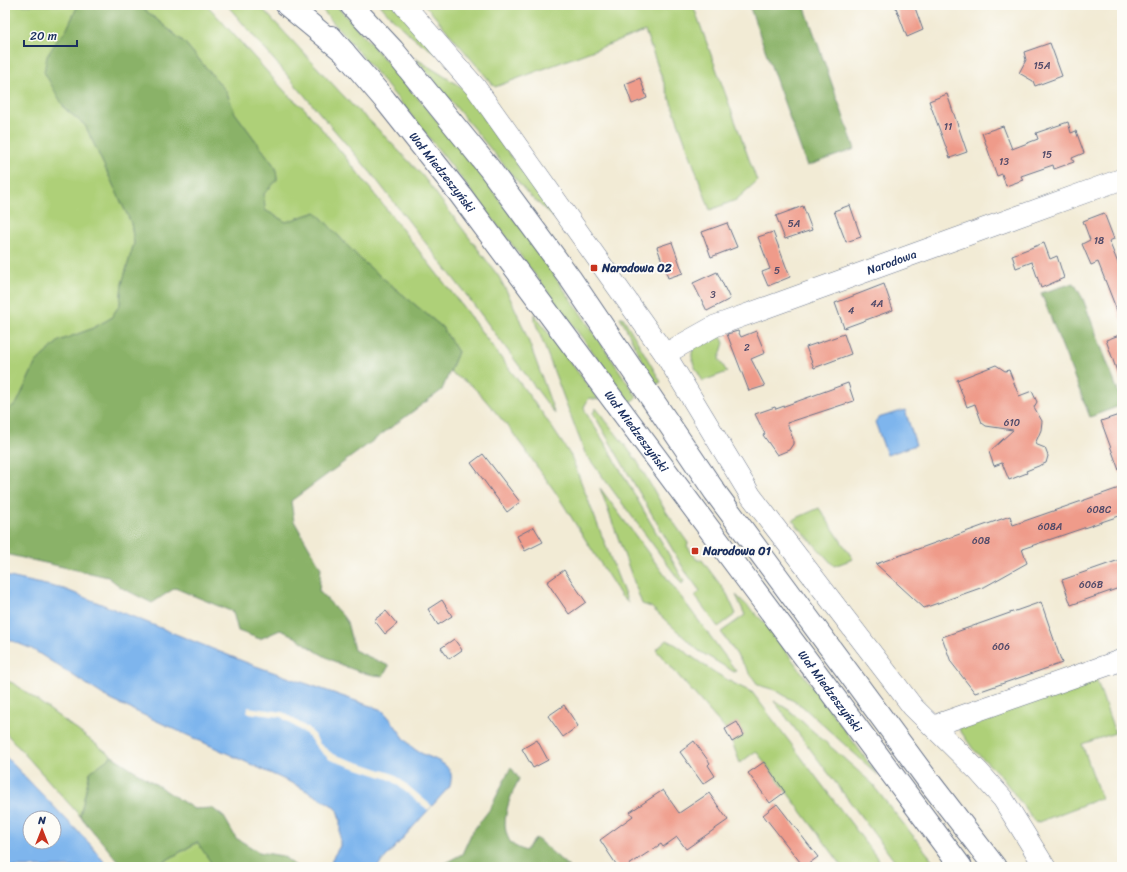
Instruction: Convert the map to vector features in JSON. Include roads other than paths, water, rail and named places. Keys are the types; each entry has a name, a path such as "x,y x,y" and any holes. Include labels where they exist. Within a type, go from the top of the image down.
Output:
{"main road":[{"path":"287,5 344,52"},
{"name":"Wał Miedzeszyński","path":"302,5 386,100 459,193 961,867"},
{"path":"351,5 393,50 489,168 570,278 714,492 927,779 995,867"}],"street":[{"path":"404,5 476,88 665,354 752,496 913,707 980,772 1003,799 1045,867"},
{"name":"Narodowa","path":"665,354 715,326 1122,179"},
{"path":"942,723 1122,660"}],"water":[{"path":"905,410 916,445 887,455 875,422 878,418"},
{"path":"5,576 64,589 250,664 382,710 413,748 440,762 450,770 450,786 377,867 331,867 332,859 340,846 340,819 337,810 330,804 296,785 111,700 32,649 5,638"},
{"path":"5,756 57,810 22,810 22,850 62,850 62,815 91,845 108,867 5,867"}],"place":[{"name":"Narodowa 02","path":"594,268"},
{"name":"Narodowa 01","path":"695,551"}]}
